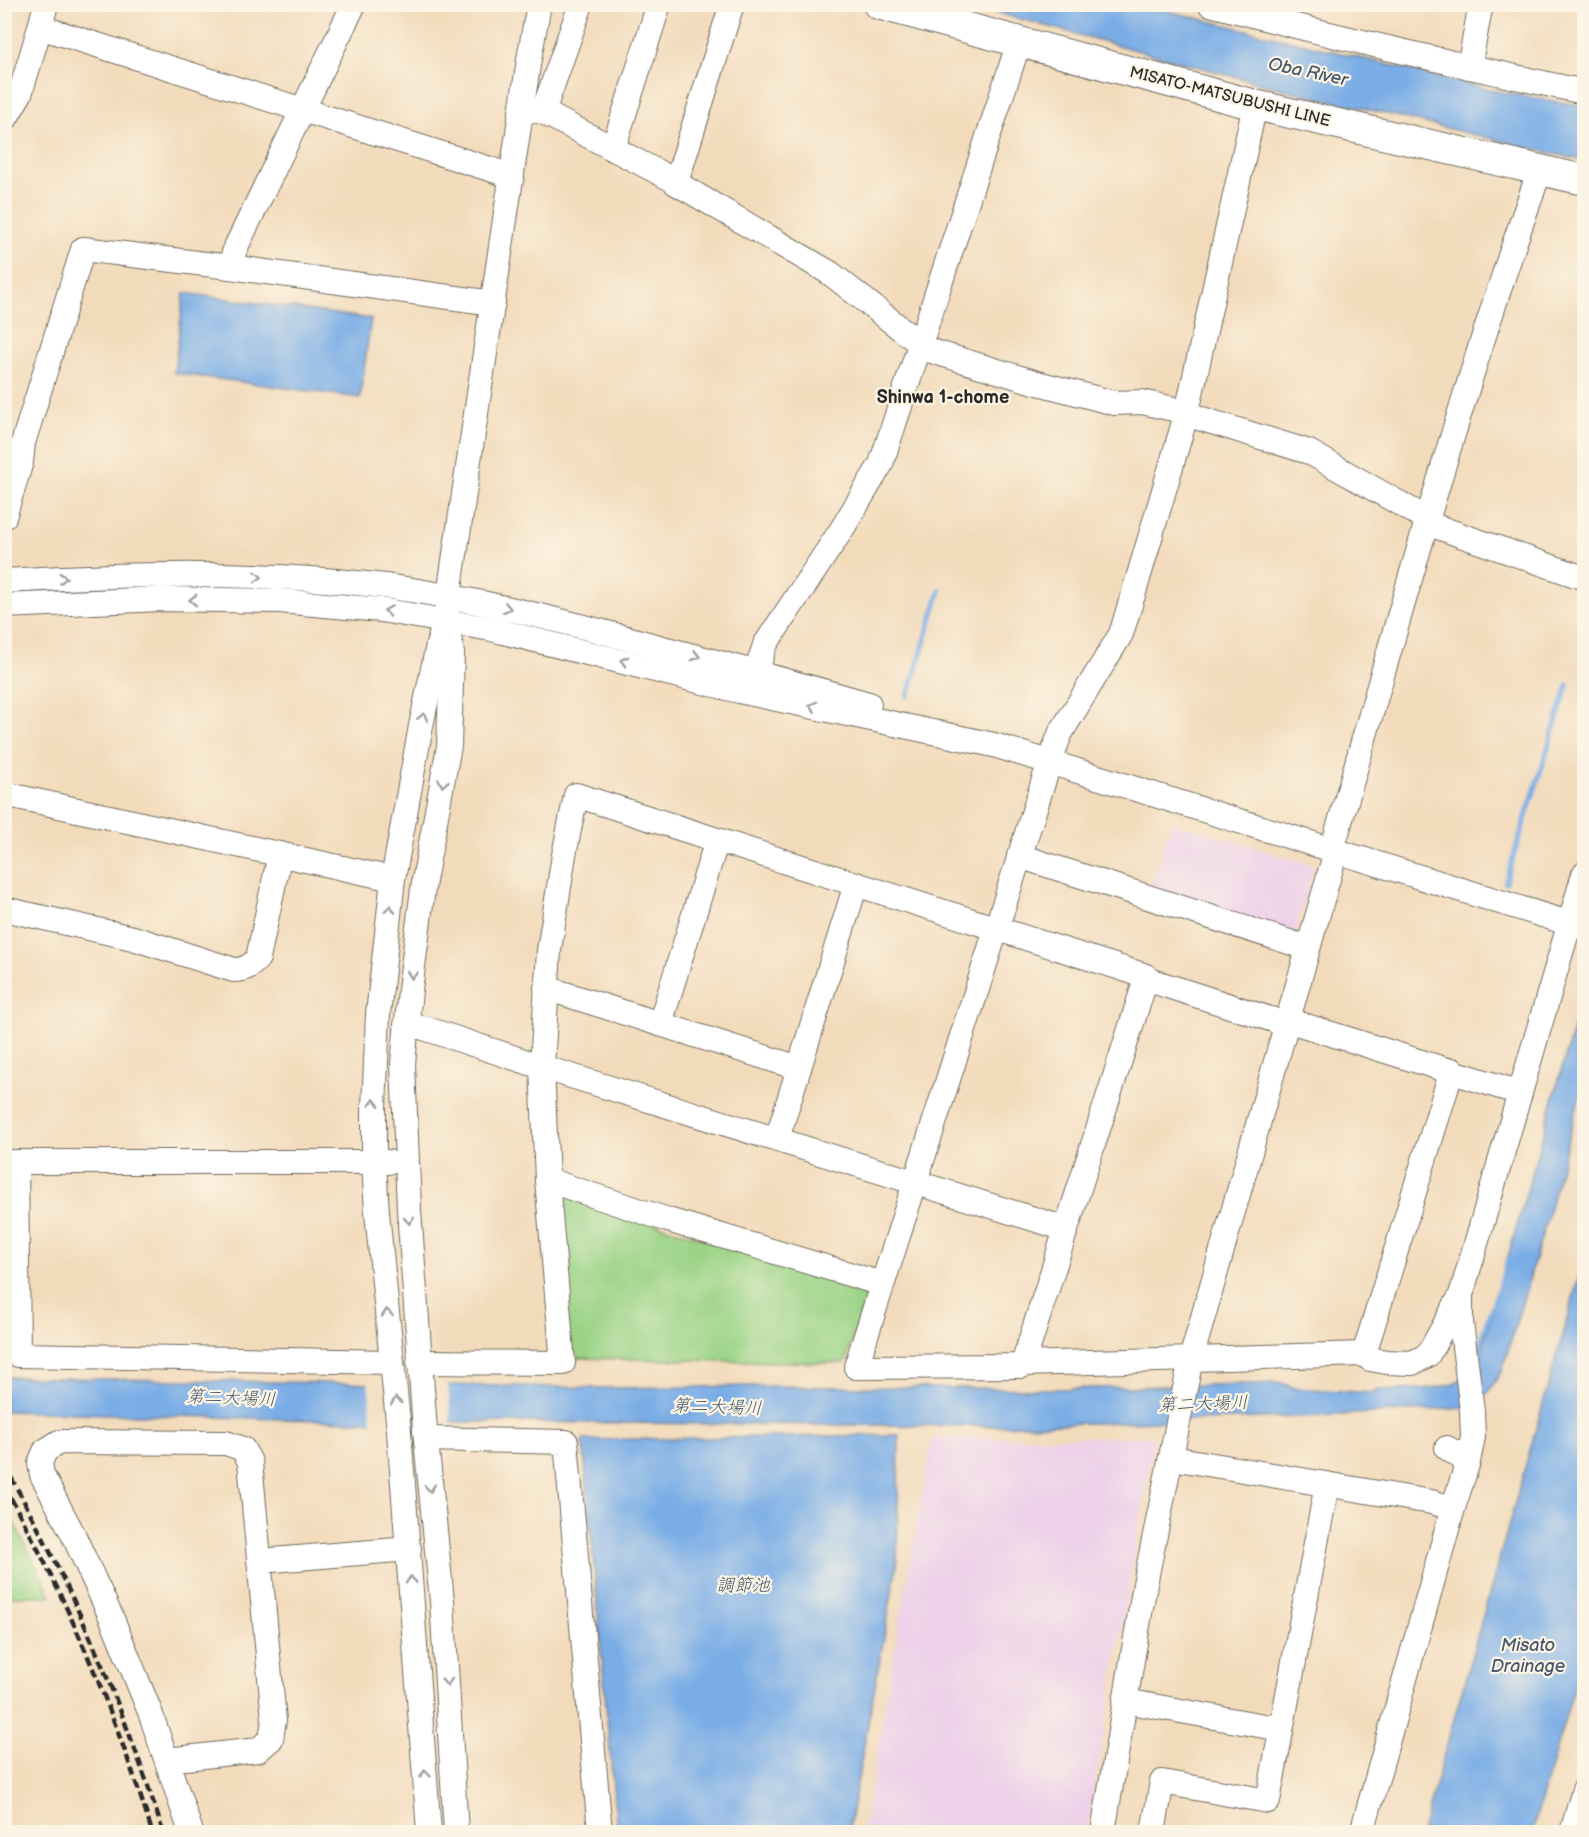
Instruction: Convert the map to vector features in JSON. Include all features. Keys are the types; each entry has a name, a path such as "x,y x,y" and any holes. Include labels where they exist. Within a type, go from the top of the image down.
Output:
{"main road":[{"name":"MISATO-MATSUBUSHI LINE","path":"879,4 1255,105 1584,180"}],"street":[{"path":"230,267 235,249 354,4"},
{"path":"532,111 539,4"},
{"path":"429,1833 409,1549 374,1162 377,1034 393,879 430,682 446,621 512,176 532,111 581,4"},
{"path":"613,150 658,4"},
{"path":"676,183 732,4"},
{"path":"1210,4 1469,68 1584,92"},
{"path":"1469,68 1481,4"},
{"path":"4,121 20,94 43,16 303,109 512,176"},
{"path":"753,683 765,645 842,529 881,464 1019,42"},
{"path":"1255,105 1187,413 1158,514 1120,634 1060,734 1050,761 856,1367 1190,1364 1364,1354 1370,1359 1412,1363 1428,1355 1461,1295 1520,1093 1578,926 1584,874"},
{"path":"532,111 675,181 830,273 919,345 1034,382 1114,403 1142,402 1187,413 1309,452 1427,521 1584,578"},
{"path":"1103,1833 1151,1554 1190,1364 1334,858 1334,843 1427,521 1472,368 1540,170"},
{"path":"4,517 21,462 14,439 83,249 493,303"},
{"path":"4,581 162,574 333,580 449,596 549,617 753,683"},
{"path":"4,606 161,599 280,602 381,610 543,640 943,724 994,745 1578,926"},
{"path":"446,621 452,653 449,746 424,881 403,1064 406,1162 419,1366 442,1601 456,1833"},
{"path":"4,794 393,879"},
{"path":"419,1366 563,1363 547,1180 542,1067 549,950 576,795 1146,976 1023,1364"},
{"path":"660,1024 717,840"},
{"path":"4,909 133,938 234,970 241,970 252,966 258,958 280,854"},
{"path":"1019,856 1308,948"},
{"path":"777,1139 856,884"},
{"path":"1146,980 1452,1070 1520,1093"},
{"path":"546,988 799,1068"},
{"path":"406,1025 424,1028 542,1067 1066,1229"},
{"path":"1364,1354 1452,1070"},
{"path":"392,1366 18,1355 10,1162 406,1162"},
{"path":"547,1180 668,1220 882,1284"},
{"path":"1362,1833 1468,1462 1473,1437 1461,1322 1461,1295"},
{"path":"425,1435 566,1442 600,1833"},
{"path":"167,1760 258,1750 271,1739 274,1720 250,1462 243,1449 226,1443 59,1442 45,1451 40,1463 42,1475 72,1532 113,1621 167,1760 191,1833"},
{"path":"1447,1448 1468,1462"},
{"path":"1172,1458 1431,1502 1453,1508"},
{"path":"1153,1833 1162,1782 1268,1801 1327,1484"},
{"path":"260,1561 409,1549"},
{"path":"1125,1701 1281,1729"},
{"path":"1572,1833 1584,1790"}],"shaded area":[{"path":"1172,822 1314,866 1294,936 1149,890"},
{"path":"1154,1437 1087,1832 863,1832 932,1438"}],"green space":[{"path":"564,1195 868,1291 845,1363 569,1358 555,1201"},
{"path":"5,1505 51,1596 5,1596"}],"water":[{"name":"Oba River","path":"968,5 1144,5 1500,92 1584,106 1584,161 1266,85"},
{"path":"184,293 371,319 360,398 174,373"},
{"name":"第二大場川","path":"1584,991 1584,1080 1546,1222 1502,1371 1486,1395 1466,1408 1300,1417 990,1426 355,1421 5,1411 5,1377 612,1388 753,1386 1056,1389 1282,1383 1295,1388 1371,1393 1379,1389 1397,1390 1444,1386 1464,1377 1478,1362"},
{"name":"Misato Drainage","path":"1584,1259 1584,1653 1532,1832 1422,1832"},
{"name":"調節池","path":"899,1435 897,1566 848,1832 617,1832 583,1440"}],"pier":[{"path":"368,1380 448,1382 451,1424 372,1424"}],"waterway":[{"path":"908,696 940,591"},
{"path":"1505,883 1568,685"},
{"path":"1475,1357 1509,1258"}],"railway":[{"path":"4,1465 73,1599 113,1691 163,1832"},
{"path":"4,1486 48,1569 87,1655 122,1743 152,1832"}],"district":[{"name":"Shinwa 1-chome","path":"943,397"}]}
